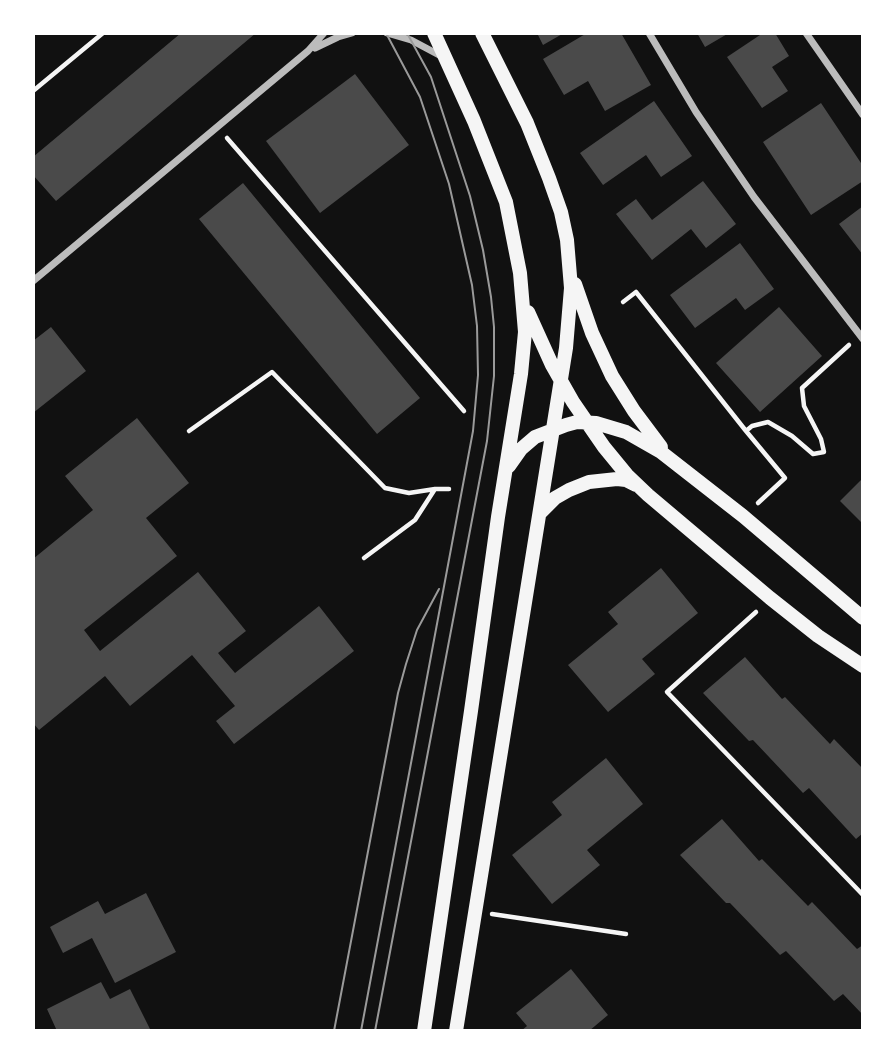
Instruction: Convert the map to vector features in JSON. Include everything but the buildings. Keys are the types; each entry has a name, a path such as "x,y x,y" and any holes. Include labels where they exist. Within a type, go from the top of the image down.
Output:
{"main road":[{"path":"424,1031 524,353 523,299 506,202 474,121 434,33"},
{"path":"456,1031 569,326 570,268 561,212 543,159 482,33"},
{"path":"570,268 592,333 612,376 641,422 674,461"},
{"path":"523,299 561,381 586,422 615,461 641,489"},
{"path":"503,483 509,465 535,437 566,425 586,422 608,425 654,447 674,461 863,618"},
{"path":"540,513 555,498 589,482 631,482 770,598 818,636 863,666"}],"street":[{"path":"33,281 308,51 324,33"},
{"path":"308,51 352,33"},
{"path":"387,33 411,40 447,59"},
{"path":"649,33 696,113 747,187 861,337"},
{"path":"806,33 863,115"}],"path":[{"path":"33,91 103,33"},
{"path":"218,127 464,411"},
{"path":"623,302 636,292 785,478 743,516"},
{"path":"746,431 752,426 768,422 792,436 813,454 824,453 821,439 804,406 802,388 861,337"},
{"path":"189,431 272,372 385,488 410,493 449,489"},
{"path":"364,558 415,520 435,489"},
{"path":"757,611 667,692 863,895"},
{"path":"491,914 626,934"}],"tram line":[{"path":"361,1031 473,431 478,375 477,326 472,285 449,184 420,97 386,33"},
{"path":"375,1031 487,441 494,376 491,297 470,196 431,77 407,33"},
{"path":"334,1031 398,693 417,630 439,589"}]}
